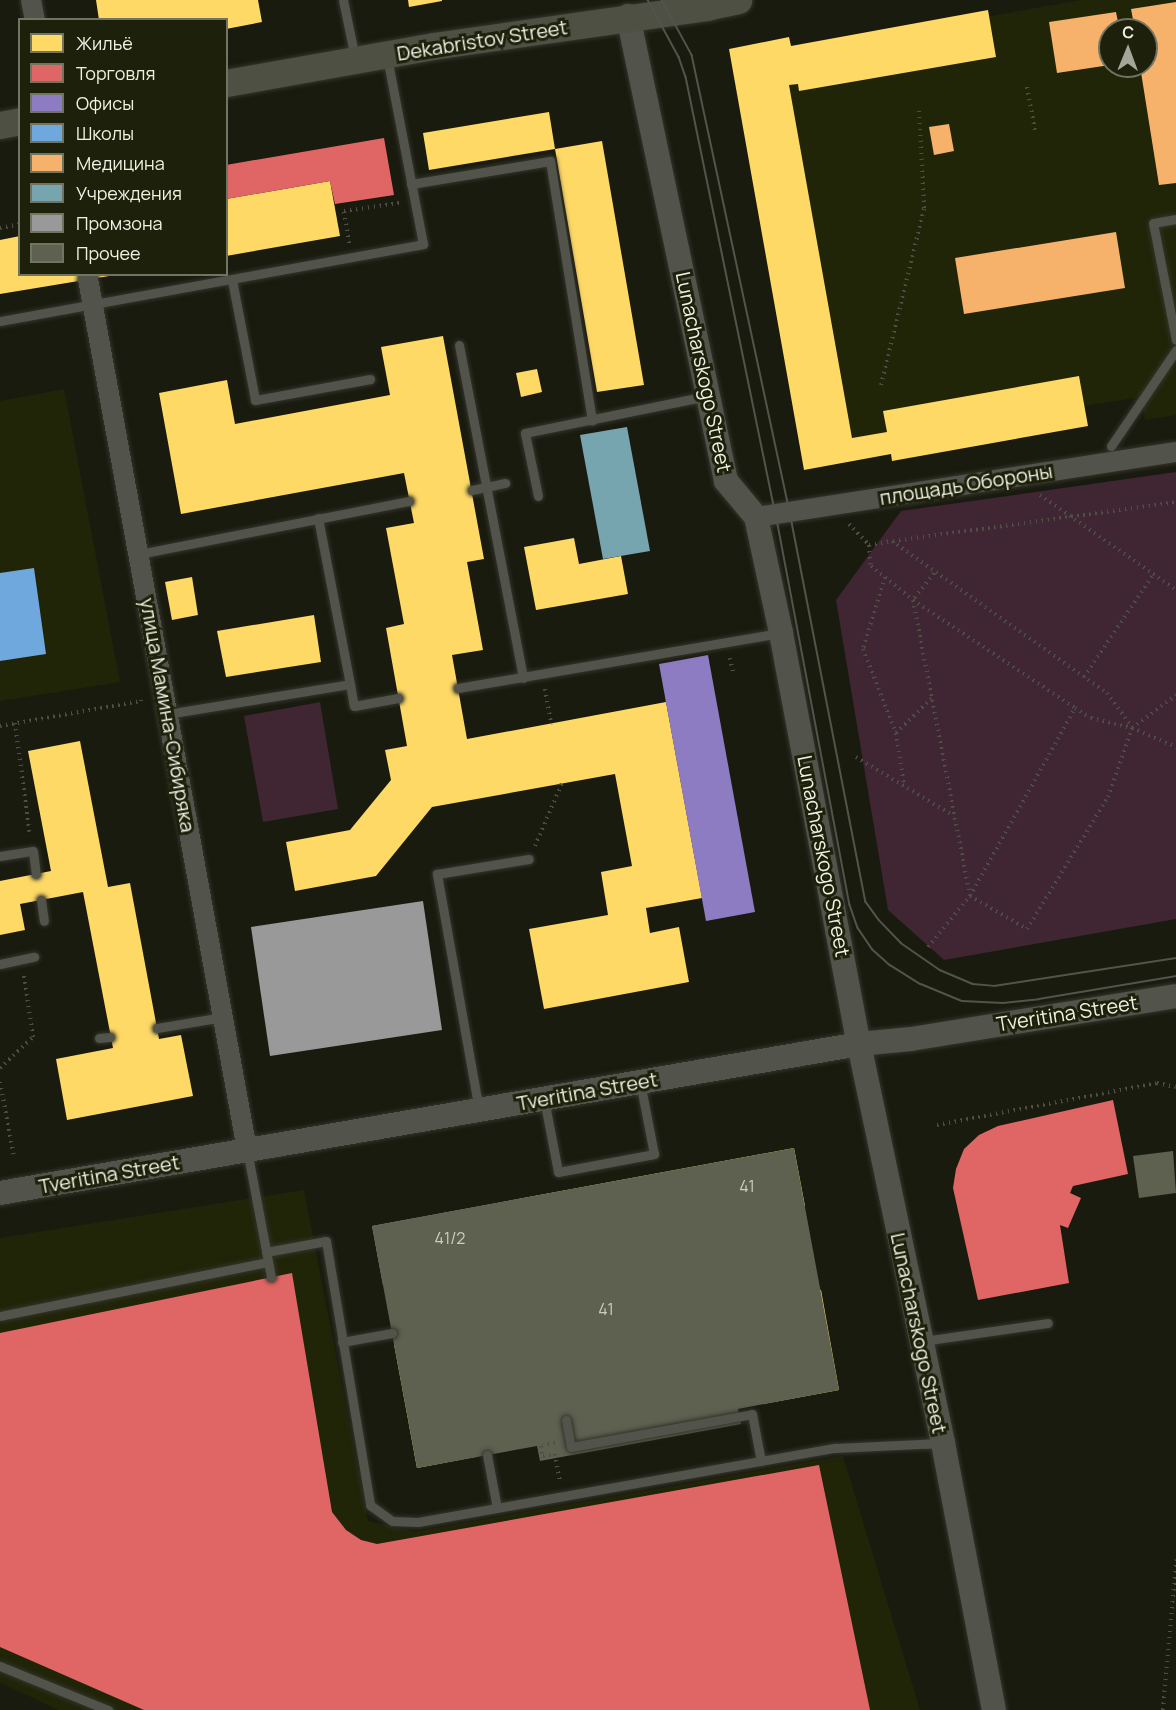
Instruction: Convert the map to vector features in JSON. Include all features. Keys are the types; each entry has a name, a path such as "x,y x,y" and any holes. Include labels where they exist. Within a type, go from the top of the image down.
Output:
{"main road":[{"name":"Dekabristov Street","path":"228,83 640,7 738,0"},
{"path":"0,124 18,121"}],"street":[{"path":"32,0 35,18"},
{"name":"Lunacharskogo Street","path":"640,7 638,65 710,396 726,481 756,517 781,633 859,1044 943,1443 994,1710"},
{"name":"улица Мамина-Сибиряка","path":"88,279 247,1150"},
{"name":"площадь Обороны","path":"756,517 1176,452"},
{"name":"Tveritina Street","path":"0,1193 859,1044 912,1039 1176,996"}],"lane":[{"path":"344,0 355,60"},
{"path":"0,321 93,306 423,244 387,54"},
{"path":"411,184 550,161 592,421"},
{"path":"1176,219 1153,223 1176,340"},
{"path":"232,280 255,400 370,379"},
{"path":"459,345 523,678"},
{"path":"1111,446 1176,350"},
{"path":"538,496 525,433 710,396"},
{"path":"472,490 505,483"},
{"path":"139,554 410,501"},
{"path":"318,518 354,706 399,698"},
{"path":"458,688 781,633"},
{"path":"167,714 350,684"},
{"path":"0,856 33,851 36,874"},
{"path":"479,1110 437,874 529,859"},
{"path":"40,900 44,921"},
{"path":"0,964 34,957"},
{"path":"157,1028 223,1017"},
{"path":"99,1038 111,1036"},
{"path":"544,1099 558,1172 654,1154 640,1082"},
{"path":"247,1150 271,1277"},
{"path":"266,1252 326,1241 370,1505 392,1521 418,1522 835,1448 943,1443"},
{"path":"0,1316 268,1262"},
{"path":"920,1341 1048,1323"},
{"path":"342,1341 392,1333"},
{"path":"566,1420 571,1447 752,1414 761,1461"},
{"path":"487,1455 497,1508"},
{"path":"0,1666 108,1710"}],"path":[{"path":"1027,87 1035,130"},
{"path":"880,386 924,208 919,108"},
{"path":"338,247 349,245 344,211 416,201"},
{"path":"0,228 18,224"},
{"path":"1015,476 1071,518 1176,590"},
{"path":"869,545 1176,502"},
{"path":"846,521 869,545 871,566 913,600 1091,718 1132,728 1176,747"},
{"path":"892,541 934,573 1107,693 1132,728"},
{"path":"934,573 913,600 970,896 1027,929 1108,797 1132,728 1176,695"},
{"path":"1084,677 1153,575"},
{"path":"885,577 863,649 896,733 904,786"},
{"path":"543,674 551,723"},
{"path":"0,726 141,701 139,689"},
{"path":"896,733 932,698"},
{"path":"928,947 970,896 1075,708"},
{"path":"15,723 33,851"},
{"path":"856,757 954,816"},
{"path":"529,859 562,783"},
{"path":"0,1068 33,1037 25,980"},
{"path":"0,1082 14,1157"},
{"path":"937,1125 1157,1083 1176,1087"},
{"path":"556,1443 541,1446 543,1456 555,1454 563,1496"},
{"path":"1163,1710 1176,1560"}],"shaded area":[{"path":"1081,0 1176,0 1176,415 1145,420 1141,397 826,446 760,57"},
{"path":"64,389 120,682 0,701 0,401"},
{"path":"1176,472 1176,919 944,960 888,910 836,600 901,511"},
{"path":"320,702 338,809 263,822 244,716"},
{"path":"304,1190 368,1521 414,1532 843,1456 920,1710 58,1710 0,1682 0,1238"}],"building: Жильё":[{"path":"96,0 258,0 262,22 228,29 228,18 99,18"},
{"path":"408,0 442,0 442,1 409,7"},
{"path":"988,10 996,57 799,91 798,84 789,85 852,438 887,432 883,411 1079,376 1088,426 892,461 891,454 804,470 729,49 789,37 791,46"},
{"path":"549,112 555,149 429,170 423,133"},
{"path":"602,141 644,385 597,392 555,149"},
{"path":"330,181 340,236 228,256 228,199"},
{"path":"18,236 18,276 109,276 0,294 0,240"},
{"path":"443,336 484,559 467,562 483,650 452,655 467,739 666,702 702,898 646,908 650,933 679,927 689,982 544,1009 529,929 608,915 601,872 632,866 615,774 432,807 376,876 295,891 286,842 350,830 391,780 385,750 407,746 386,628 404,624 386,528 414,523 404,473 181,514 159,393 227,380 235,424 390,395 381,347"},
{"path":"537,369 542,392 521,397 516,373"},
{"path":"574,538 579,564 621,556 628,594 536,610 524,547"},
{"path":"192,577 198,615 172,620 165,582"},
{"path":"314,615 321,662 226,677 217,631"},
{"path":"80,741 108,887 130,883 159,1039 181,1035 193,1096 67,1120 56,1059 113,1048 83,892 20,904 25,930 0,935 0,881 51,871 28,751"},
{"path":"794,1148 805,1206 629,1238 628,1232 601,1236 602,1243 540,1254 539,1247 527,1250 518,1199"},
{"path":"821,1290 839,1390 763,1404 744,1304"},
{"path":"453,1333 475,1457 417,1468 394,1344"}],"building: Торговля":[{"path":"384,138 394,195 335,204 330,181 228,199 228,165"},
{"path":"1113,1100 1128,1174 1073,1186 1070,1193 1081,1198 1068,1228 1060,1225 1069,1283 978,1300 953,1188 956,1169 964,1149 979,1135 998,1126"},
{"path":"292,1273 332,1512 346,1530 361,1540 377,1544 819,1465 870,1710 144,1710 0,1647 0,1333"}],"building: Офисы":[{"path":"708,655 755,912 706,921 659,664"}],"building: Школы":[{"path":"34,568 46,654 0,661 0,573"}],"building: Медицина":[{"path":"1176,2 1176,183 1159,185 1142,78 1158,78 1158,18 1133,18 1131,9"},
{"path":"1116,12 1117,18 1098,18 1098,67 1057,73 1049,22"},
{"path":"949,124 954,151 934,155 929,127"},
{"path":"1116,232 1125,288 964,314 955,258"}],"building: Учреждения":[{"path":"627,427 650,551 603,559 580,435"},
{"path":"518,1199 529,1258 383,1285 372,1226"}],"building: Промзона":[{"path":"423,901 442,1030 270,1056 251,927"}],"building: Прочее":[{"path":"794,1148 839,1390 738,1409 741,1424 540,1461 537,1446 417,1468 372,1226"},
{"path":"1173,1151 1176,1193 1139,1198 1133,1156"}],"tram line":[{"path":"648,0 679,57 686,77 776,514 850,905 858,928 872,949 890,965 921,984 962,1001 1003,1003 1039,999 1176,976"},
{"path":"662,0 692,55 790,512 866,902 901,943 940,970 973,984 994,986 1176,958"}]}
